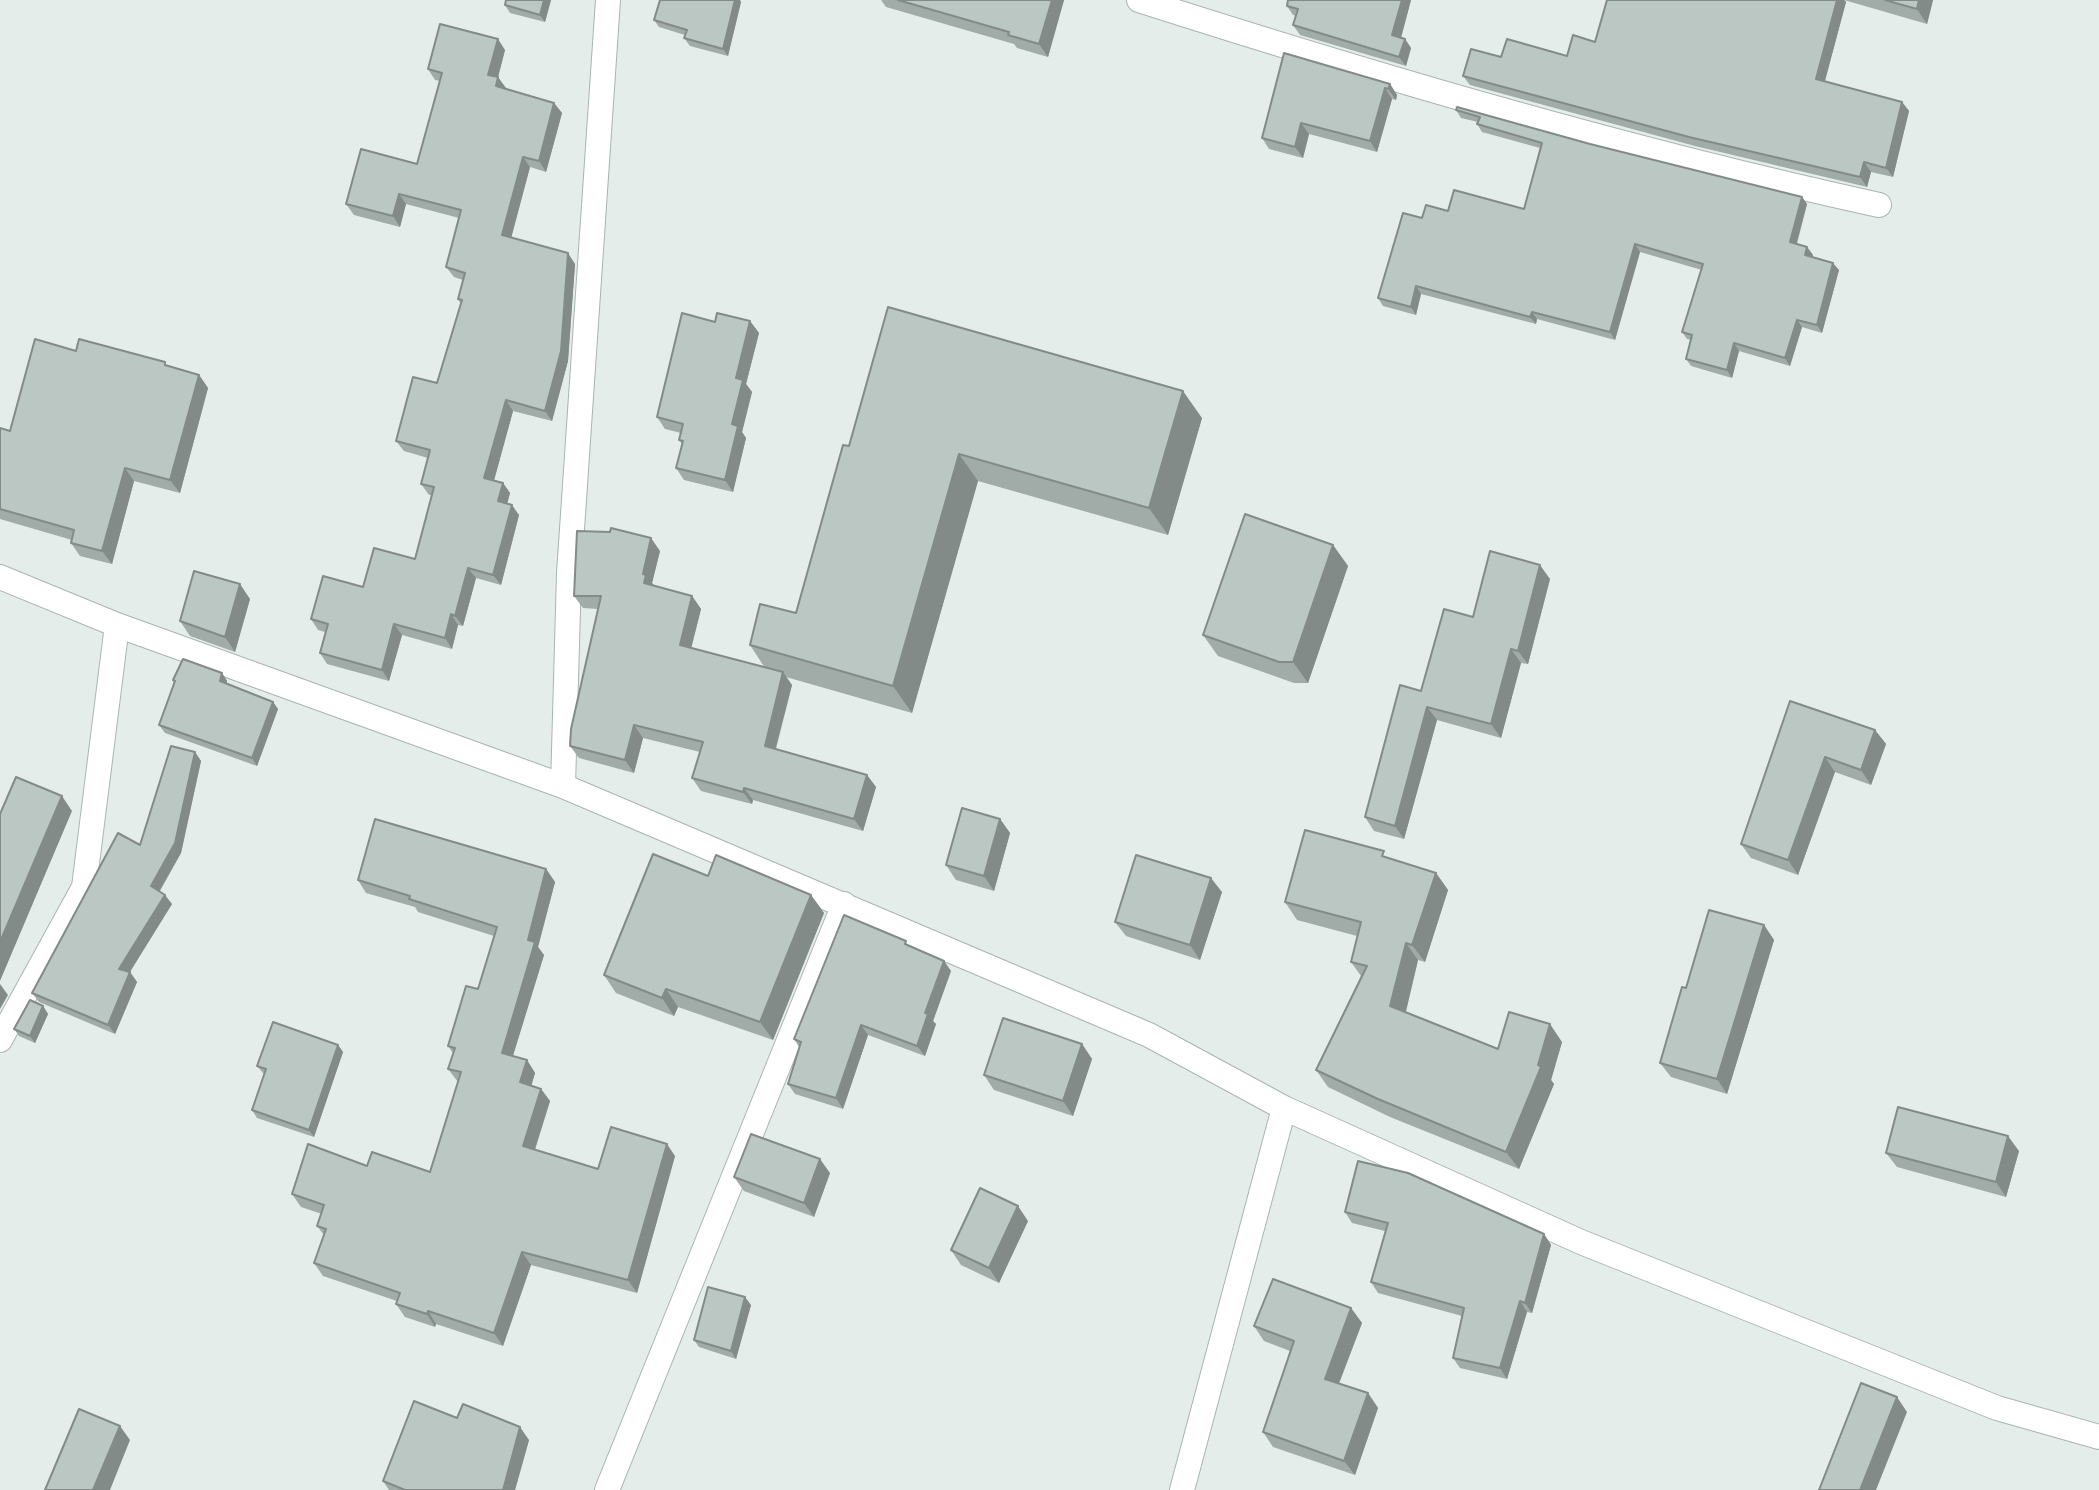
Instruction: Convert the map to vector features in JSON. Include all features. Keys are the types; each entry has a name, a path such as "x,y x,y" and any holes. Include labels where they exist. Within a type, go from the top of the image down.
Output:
{"street":[{"path":"563,786 569,573 608,0"},
{"path":"1139,0 1513,115 1771,181 1879,205"},
{"path":"0,577 117,625 563,786 1149,1035 1284,1108 1581,1242 1997,1408 2099,1437"},
{"path":"0,1040 84,887 117,625"},
{"path":"607,1490 844,904"},
{"path":"1182,1490 1284,1108"}],"building":[{"path":"506,0 544,0 540,15 505,5"},
{"path":"660,0 735,0 723,49 684,38 687,30 654,20"},
{"path":"898,0 1052,0 1039,44 1008,35 1009,32"},
{"path":"1288,0 1402,0 1392,35 1405,39 1399,57 1293,25 1298,9 1287,6"},
{"path":"1607,0 1837,0 1816,79 1902,102 1886,168 1864,162 1860,177 1689,137 1463,76 1471,49 1501,57 1507,39 1567,56 1573,35 1595,42"},
{"path":"1885,0 1919,0 1917,9"},
{"path":"440,24 498,39 488,75 498,77 496,86 554,103 539,161 523,157 502,235 568,253 561,351 545,411 506,400 484,478 503,483 498,501 512,505 493,575 468,568 455,616 451,614 445,638 394,624 382,670 320,653 328,624 311,619 323,576 363,587 374,548 415,559 434,487 421,484 430,450 396,441 413,377 437,383 462,300 458,299 465,273 446,267 461,210 399,194 393,216 346,204 361,149 417,164 442,73 428,69"},
{"path":"1284,53 1390,84 1388,89 1385,88 1370,141 1301,123 1295,147 1262,138"},
{"path":"1457,107 1802,197 1790,242 1807,247 1805,255 1833,263 1817,325 1797,320 1785,358 1734,343 1727,370 1686,359 1692,335 1682,332 1703,264 1635,244 1610,332 1532,312 1530,317 1416,286 1411,307 1378,298 1403,213 1422,218 1426,205 1448,211 1454,190 1524,209 1542,143 1477,124 1480,117 1456,110"},
{"path":"888,307 1183,391 1149,508 959,454 893,686 750,645 760,604 796,613 843,445 849,446"},
{"path":"682,313 715,322 717,313 750,321 736,378 743,380 732,424 738,426 725,480 676,468 683,441 679,440 683,424 657,417"},
{"path":"35,339 76,351 79,339 165,362 165,365 199,375 170,480 125,468 102,551 71,543 74,530 0,509 0,428 10,431"},
{"path":"1245,514 1333,545 1293,662 1279,662 1203,635"},
{"path":"611,528 651,538 644,583 692,596 680,645 783,672 765,746 867,775 854,819 744,788 743,792 692,778 703,742 634,725 625,760 570,746 571,729 601,596 574,596 577,531 610,532"},
{"path":"1490,551 1540,565 1518,651 1511,649 1491,724 1427,707 1395,826 1365,817 1400,685 1421,691 1444,609 1473,617"},
{"path":"194,571 240,584 225,637 180,621"},
{"path":"183,659 222,673 220,681 273,702 252,758 159,725"},
{"path":"1790,701 1875,730 1861,770 1825,757 1788,860 1741,844"},
{"path":"171,746 195,752 175,843 151,886 165,895 119,969 130,972 108,1025 32,993 118,833 140,845"},
{"path":"16,777 62,796 0,942 0,814"},
{"path":"962,808 1000,819 984,876 946,865"},
{"path":"375,819 546,869 528,940 535,942 502,1053 527,1060 520,1082 541,1089 523,1146 598,1169 611,1127 667,1144 628,1280 522,1252 494,1333 396,1304 400,1293 314,1263 326,1229 317,1226 324,1205 292,1194 308,1144 367,1166 372,1152 430,1172 461,1072 448,1069 455,1048 448,1046 466,986 478,989 497,927 358,880"},
{"path":"1305,830 1384,851 1382,856 1436,873 1412,945 1406,943 1390,1006 1498,1049 1509,1012 1550,1024 1538,1065 1541,1067 1506,1152 1316,1070 1367,966 1351,962 1361,922 1285,902"},
{"path":"653,854 708,876 716,855 811,895 760,1022 666,989 662,998 604,975"},
{"path":"1136,855 1211,878 1190,945 1115,922"},
{"path":"1709,910 1764,925 1717,1079 1660,1063"},
{"path":"844,915 944,961 917,1046 861,1025 836,1098 788,1084 801,1042 794,1039"},
{"path":"30,1000 43,1006 30,1036 14,1029"},
{"path":"1003,1018 1082,1044 1063,1101 984,1075"},
{"path":"273,1022 338,1045 309,1130 252,1110 266,1069 257,1066"},
{"path":"1898,1107 2008,1136 1996,1182 1886,1153"},
{"path":"751,1134 820,1159 804,1203 734,1177"},
{"path":"1358,1161 1408,1173 1544,1234 1525,1303 1520,1301 1500,1368 1453,1358 1464,1308 1371,1282 1388,1223 1345,1212"},
{"path":"980,1188 1018,1206 989,1268 951,1250"},
{"path":"1273,1279 1351,1308 1325,1379 1368,1393 1344,1461 1263,1432 1294,1341 1254,1326"},
{"path":"708,1287 745,1297 731,1351 694,1340"},
{"path":"1861,1383 1897,1397 1860,1490 1819,1490"},
{"path":"414,1401 457,1418 463,1404 520,1427 503,1490 405,1490 383,1481"},
{"path":"79,1409 120,1426 93,1490 45,1490"}]}
